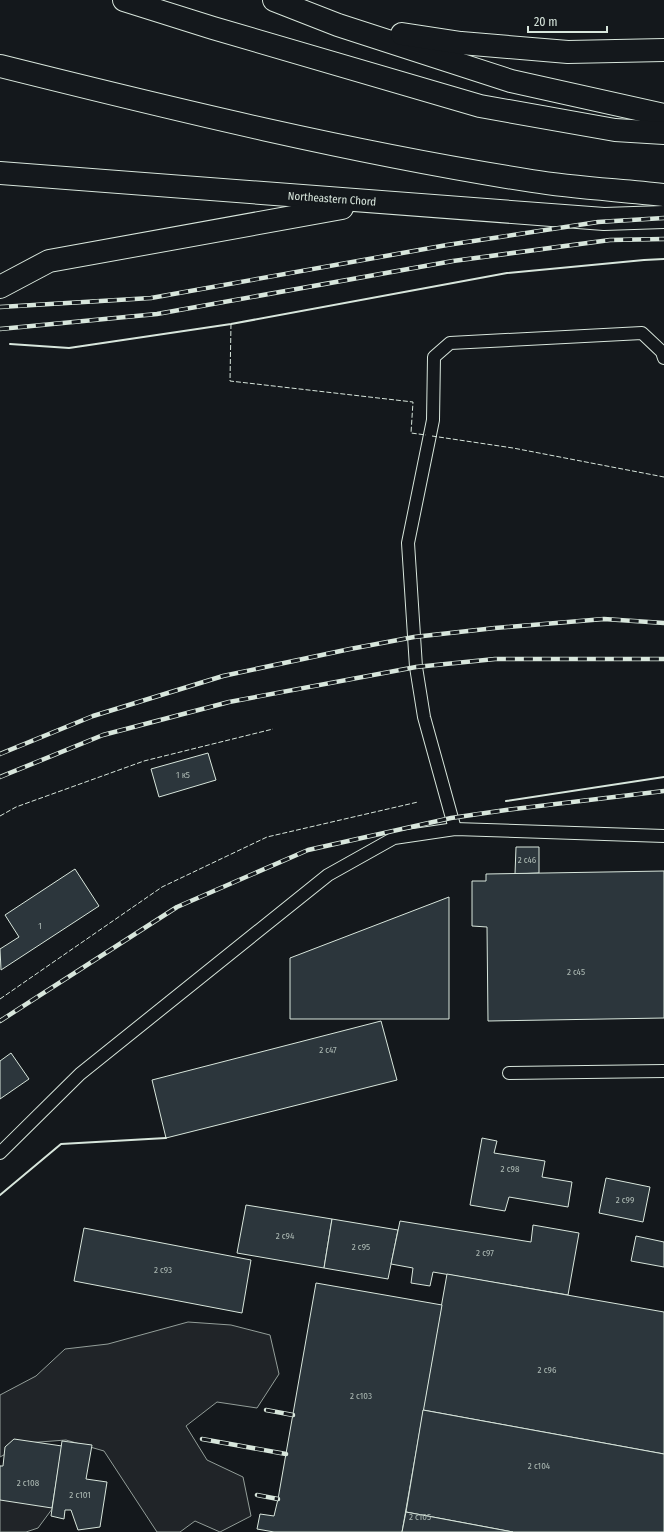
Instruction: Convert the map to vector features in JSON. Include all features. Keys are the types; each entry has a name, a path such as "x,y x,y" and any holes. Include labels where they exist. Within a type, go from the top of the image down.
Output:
{"main road":[{"path":"124,0 213,28 480,106 615,130 664,132"},
{"path":"274,0 338,25 511,81 664,115"},
{"path":"338,25 461,43 568,52 664,50"},
{"path":"0,66 116,95 384,155 534,182 664,194"},
{"name":"Northeastern Chord","path":"0,173 604,219 664,217"},
{"path":"0,287 49,261 373,202"}],"lane":[{"path":"455,829 424,717 416,667 408,543 433,420 434,357 450,343 642,333 662,352 664,358"},
{"path":"0,1153 80,1074 328,875 394,838 455,829 664,836"},
{"path":"509,1073 664,1071"}],"shaded area":[{"path":"188,1322 231,1325 270,1335 279,1374 257,1408 217,1402 186,1426 207,1460 243,1477 251,1516 220,1532 195,1521 180,1532 157,1532 104,1451 66,1440 26,1443 0,1457 0,1395 36,1376 65,1349 108,1344"},
{"path":"0,1466 28,1476 61,1497 38,1528 26,1532 0,1532"}],"building":[{"path":"208,753 216,780 159,797 151,769"},
{"path":"516,847 539,847 539,873 515,874"},
{"path":"75,869 99,906 1,970 0,949 19,937 5,915"},
{"path":"664,871 664,1018 488,1021 487,927 472,926 472,881 486,881 486,874"},
{"path":"449,897 449,1019 290,1019 290,958"},
{"path":"381,1021 397,1080 166,1138 152,1080"},
{"path":"11,1053 29,1079 0,1099 0,1061"},
{"path":"482,1138 497,1141 494,1153 545,1161 542,1177 572,1182 568,1207 509,1197 505,1211 470,1205"},
{"path":"606,1178 650,1187 643,1222 599,1213"},
{"path":"246,1205 332,1219 324,1268 237,1253"},
{"path":"332,1219 398,1230 388,1279 324,1268"},
{"path":"400,1221 531,1242 533,1225 579,1233 568,1295 433,1272 430,1286 411,1283 413,1268 391,1264"},
{"path":"84,1228 251,1260 242,1313 74,1281"},
{"path":"636,1236 664,1242 664,1267 631,1261"},
{"path":"447,1274 664,1312 664,1454 423,1410"},
{"path":"316,1283 442,1305 402,1532 274,1532 257,1529 260,1514 274,1516"},
{"path":"423,1410 664,1454 664,1532 513,1532 406,1512"},
{"path":"14,1439 62,1446 52,1508 0,1500 0,1466 3,1466 5,1447"},
{"path":"62,1441 92,1445 86,1479 107,1482 100,1527 78,1530 71,1510 65,1510 64,1519 51,1516"},
{"path":"406,1512 513,1532 402,1532"}],"railway":[{"path":"0,307 151,298 447,245 598,222 664,218"},
{"path":"0,329 157,314 453,261 610,240 664,239"},
{"path":"0,754 93,716 223,676 350,649 414,637 495,628 604,619 664,623"},
{"path":"0,777 103,735 229,702 416,667 495,659 664,659"},
{"path":"0,1021 177,907 308,850 451,818 664,791"},
{"path":"266,1410 293,1415"},
{"path":"202,1439 286,1454"},
{"path":"257,1495 278,1499"}],"fence":[{"path":"231,324 230,381 413,402 411,433 426,435"},
{"path":"432,436 513,448 664,477"},
{"path":"0,816 16,807 144,761 273,729"},
{"path":"0,999 162,887 267,837 418,802"}],"wall":[{"path":"10,344 69,348 231,324 507,273 664,259"},
{"path":"506,801 664,777"},
{"path":"0,1195 61,1144 166,1138"}]}
